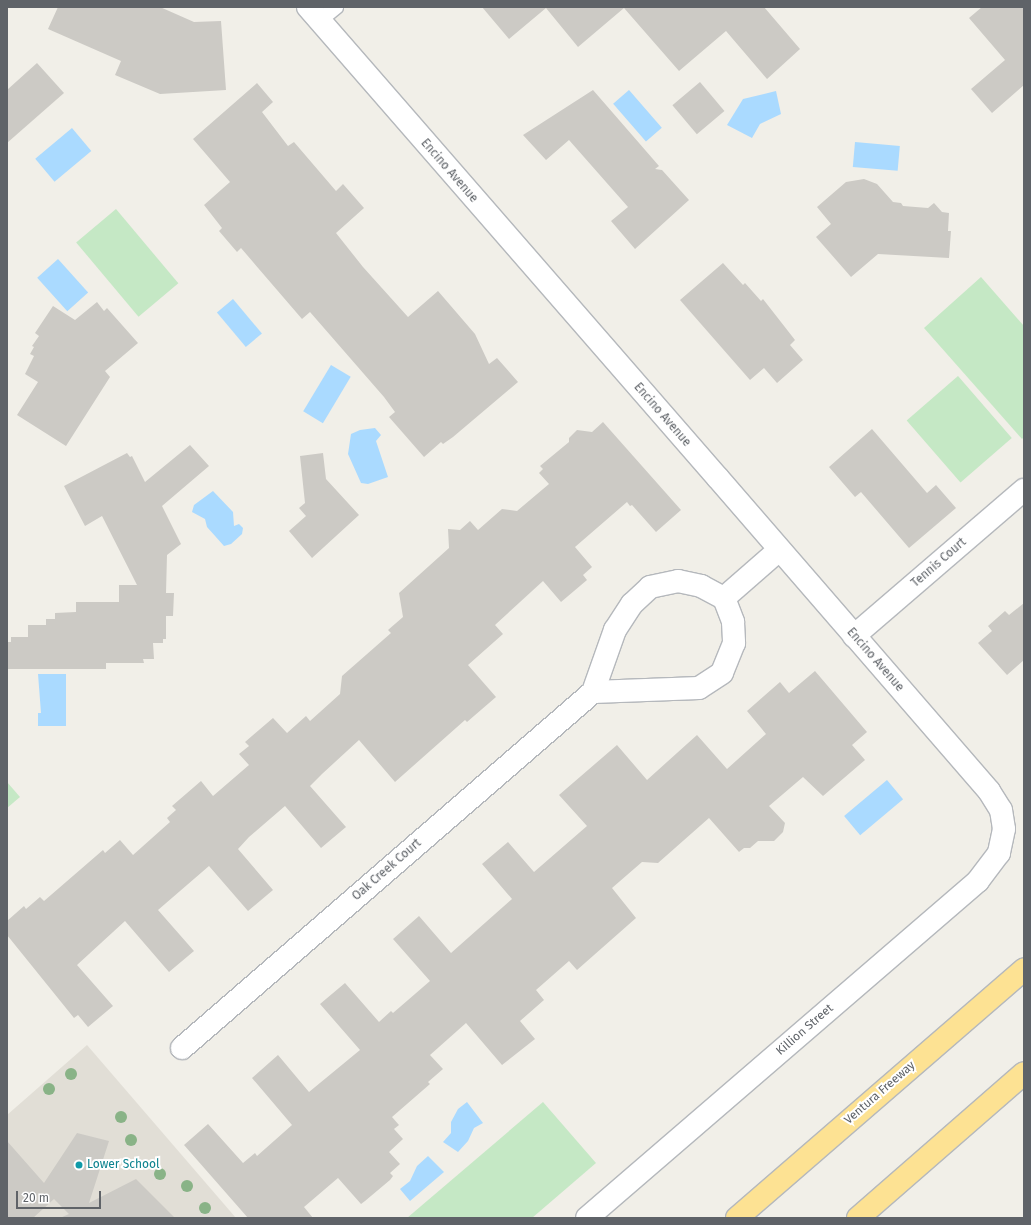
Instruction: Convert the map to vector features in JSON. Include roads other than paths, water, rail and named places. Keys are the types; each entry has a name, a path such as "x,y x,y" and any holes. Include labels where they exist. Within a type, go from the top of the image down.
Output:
{"highway":[{"name":"Ventura Freeway","path":"737,1218 1024,969"},
{"path":"858,1218 1024,1073"}],"street":[{"name":"Encino Avenue","path":"314,14 989,791 1001,810 1004,829"},
{"name":"Tennis Court","path":"854,636 1024,490"},
{"path":"593,692 698,688 722,673 734,643 733,622 724,598 779,550"},
{"name":"Oak Creek Court","path":"182,1048 593,692 615,630 632,604 650,587 678,581 701,586 724,598"},
{"name":"Killion Street","path":"587,1218 978,881 999,853 1004,829"}],"lane":[{"path":"314,14 336,7"}],"water":[{"path":"629,90 662,128 646,142 613,104"},
{"path":"776,91 781,114 760,124 752,138 727,125 743,99"},
{"path":"72,128 91,151 55,182 35,159"},
{"path":"855,142 900,146 898,171 853,167"},
{"path":"58,259 88,292 67,311 37,278"},
{"path":"233,299 262,333 246,347 217,312"},
{"path":"331,365 351,377 323,423 303,411"},
{"path":"375,428 381,435 376,441 388,477 368,484 361,483 348,454 351,434 360,430"},
{"path":"213,491 233,512 234,526 239,524 243,528 242,534 231,544 224,546 207,527 205,519 192,512 194,505"},
{"path":"38,674 66,674 66,726 38,726 38,713 41,713"},
{"path":"887,780 903,799 860,835 844,816"},
{"path":"467,1102 483,1123 474,1128 468,1141 458,1152 443,1142 451,1133 451,1122 458,1109"},
{"path":"428,1156 444,1172 410,1201 400,1189 410,1181 417,1166"}],"place":[{"name":"Lower School","path":"79,1165"}]}
